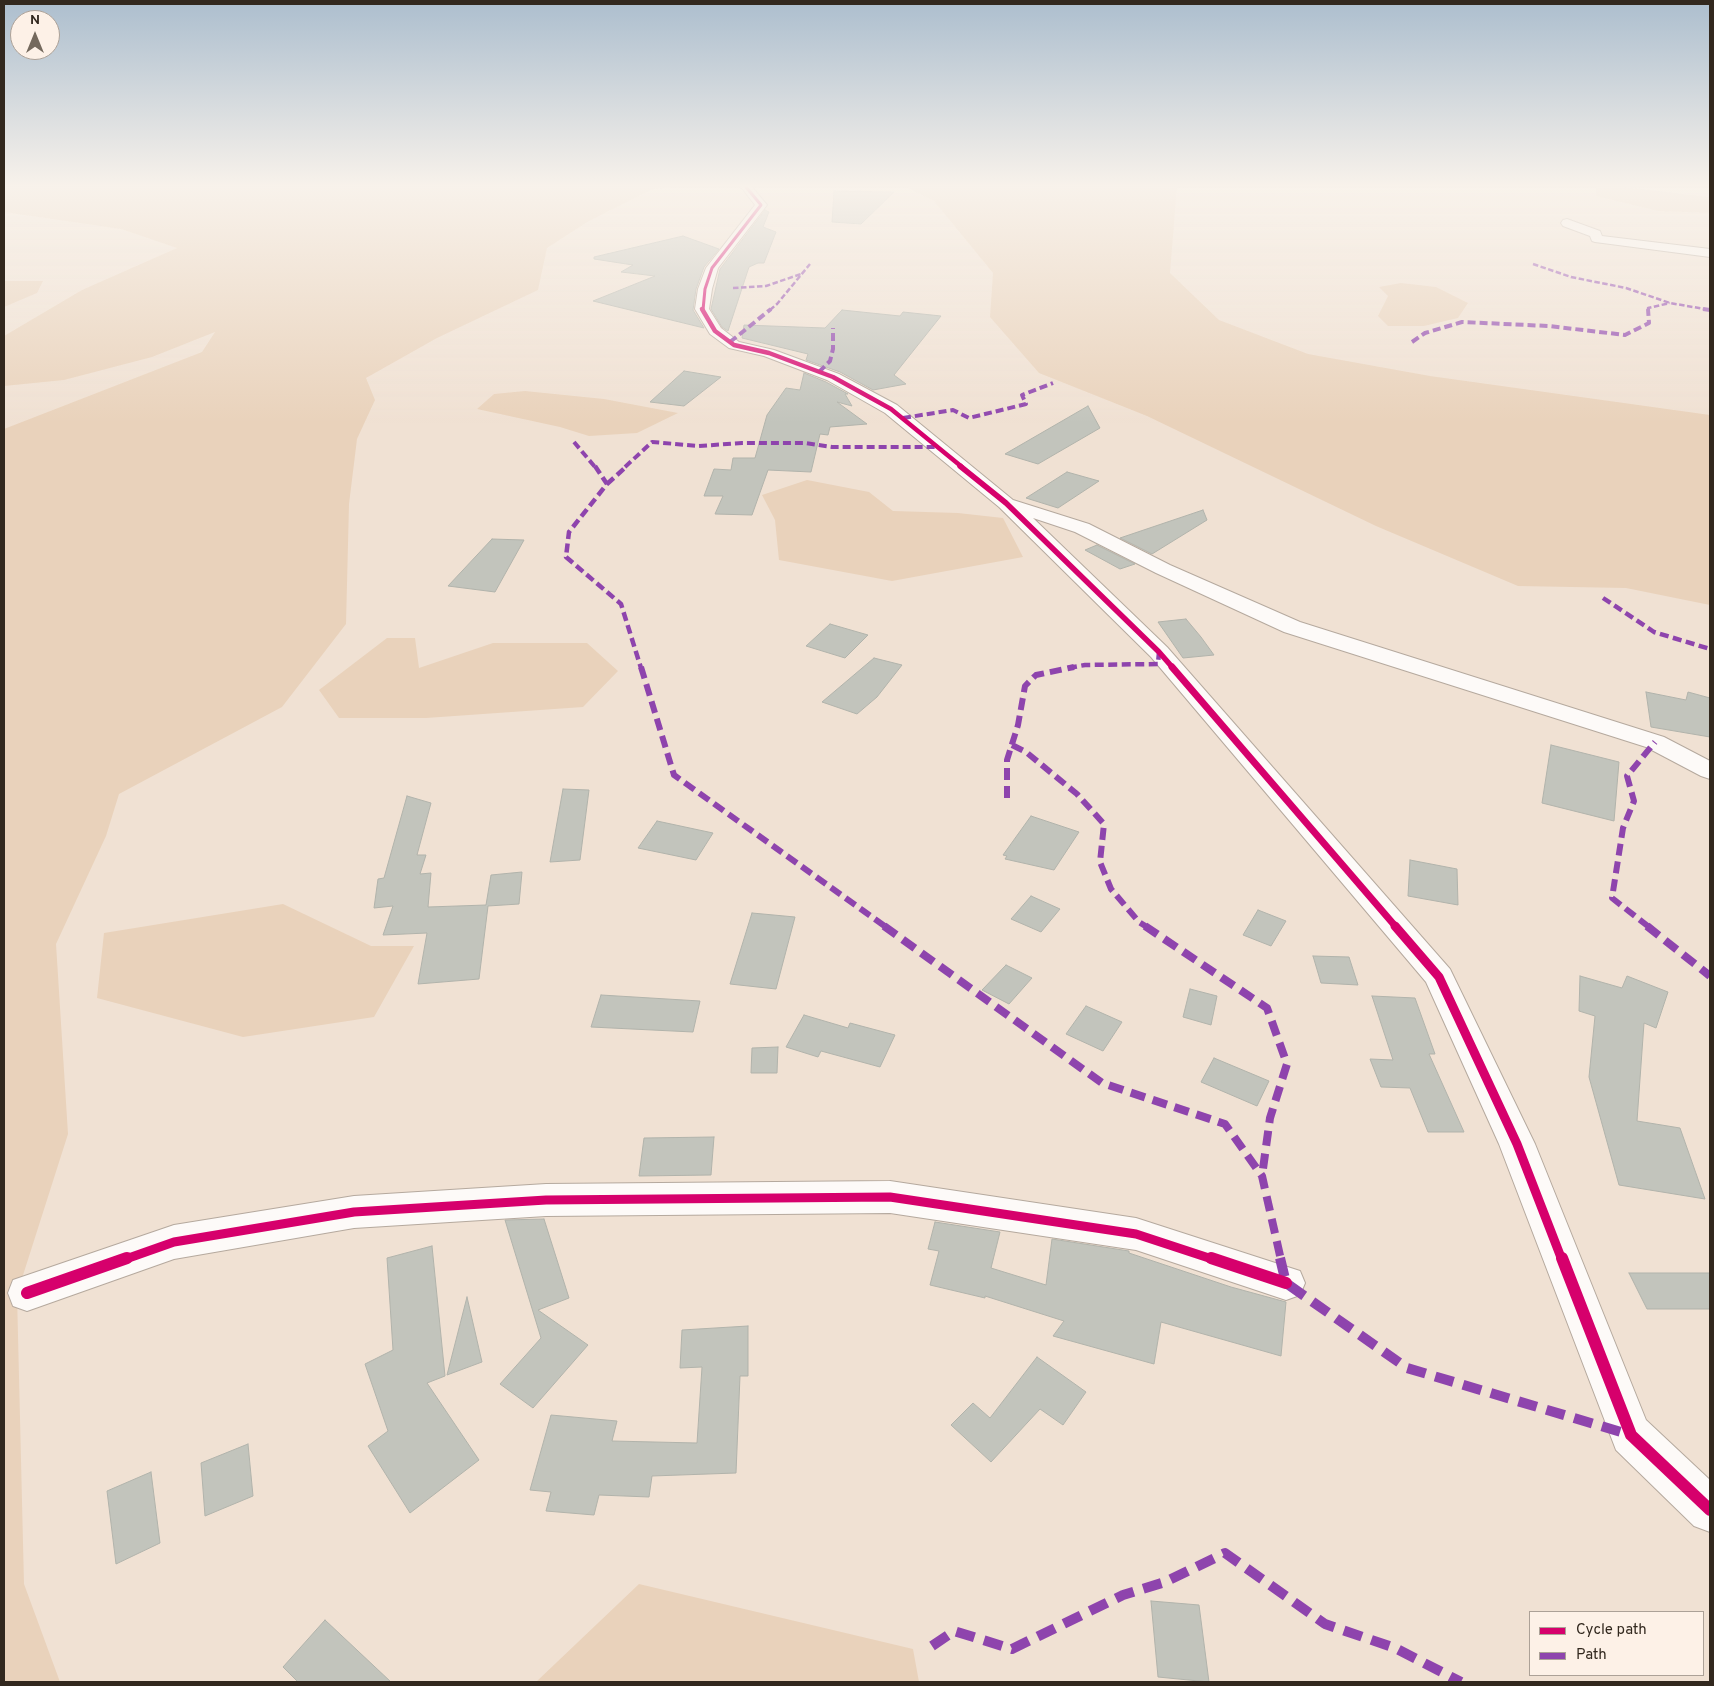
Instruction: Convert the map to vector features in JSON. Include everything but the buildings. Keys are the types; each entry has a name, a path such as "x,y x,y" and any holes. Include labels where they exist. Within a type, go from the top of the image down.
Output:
{"street":[{"path":"714,266 704,289 702,309 715,331 734,345 769,353 833,377 891,409 1006,503 1159,652 1439,977 1517,1144 1631,1435 1710,1510"},
{"path":"1006,503 1082,528 1163,569 1292,627 1654,742 1710,770"},
{"path":"27,1293 174,1242 354,1212 546,1200 890,1197 1136,1234 1286,1283"}],"shaded area":[{"path":"137,266 543,266 538,290 437,338 366,378 375,400 357,439 349,504 346,624 282,707 119,794 106,836 56,944 68,1134 17,1294 24,1584 60,1682 4,1682 4,429 202,352 215,332 152,357 64,380 4,386 4,336 82,290"},
{"path":"987,266 1171,266 1170,273 1219,320 1308,354 1430,376 1710,415 1710,605 1626,588 1518,586 1376,526 1147,416 1039,373 990,317 993,273"},
{"path":"4,281 43,281 37,293 4,307"},
{"path":"1401,283 1436,287 1468,303 1458,318 1424,326 1388,326 1378,316 1388,296 1379,287"},
{"path":"525,391 604,399 678,413 637,433 589,436 560,427 477,409 494,394"},
{"path":"807,480 869,492 893,511 958,513 1003,518 1023,557 892,581 779,560 775,520 762,495"},
{"path":"387,638 415,638 419,668 493,643 587,643 618,671 583,707 426,718 339,718 319,690"},
{"path":"283,904 371,946 414,946 374,1017 243,1037 97,998 104,933"},
{"path":"639,1584 913,1649 919,1682 536,1682"}],"marked path":[{"path":"730,342 777,304 809,266"},
{"path":"1538,266 1571,277 1626,288 1670,303 1710,310"},
{"path":"733,288 766,286 801,274"},
{"path":"1412,342 1425,333 1462,322 1549,326 1625,335 1649,323 1648,308 1670,303"},
{"path":"819,372 830,361 833,349 833,328"},
{"path":"903,418 953,410 969,418 1026,404 1022,395 1053,383"},
{"path":"574,442 592,462 607,484 569,532 566,557 621,604 674,775 1102,1083 1225,1124 1262,1176 1286,1283 1407,1368 1631,1435"},
{"path":"607,484 652,442 699,446 742,443 805,443 832,447 937,447"},
{"path":"1603,598 1654,632 1710,649"},
{"path":"1007,798 1007,760 1018,725 1025,686 1036,675 1085,665 1158,664 1159,652"},
{"path":"1655,742 1627,776 1634,801 1623,828 1612,898 1710,976"},
{"path":"1012,745 1026,752 1077,794 1104,824 1100,862 1111,889 1139,922 1267,1008 1287,1064 1270,1118 1262,1176"},
{"path":"932,1646 954,1631 1012,1649 1123,1595 1165,1582 1225,1553 1325,1624 1395,1648 1461,1682"}],"cycle path":[{"path":"714,266 705,289 702,309 715,331 734,345 769,353 833,377 891,409 1006,503 1159,652 1439,977 1517,1144 1631,1435 1710,1510"},
{"path":"27,1293 174,1242 354,1212 546,1200 890,1197 1136,1234 1286,1283"}]}
